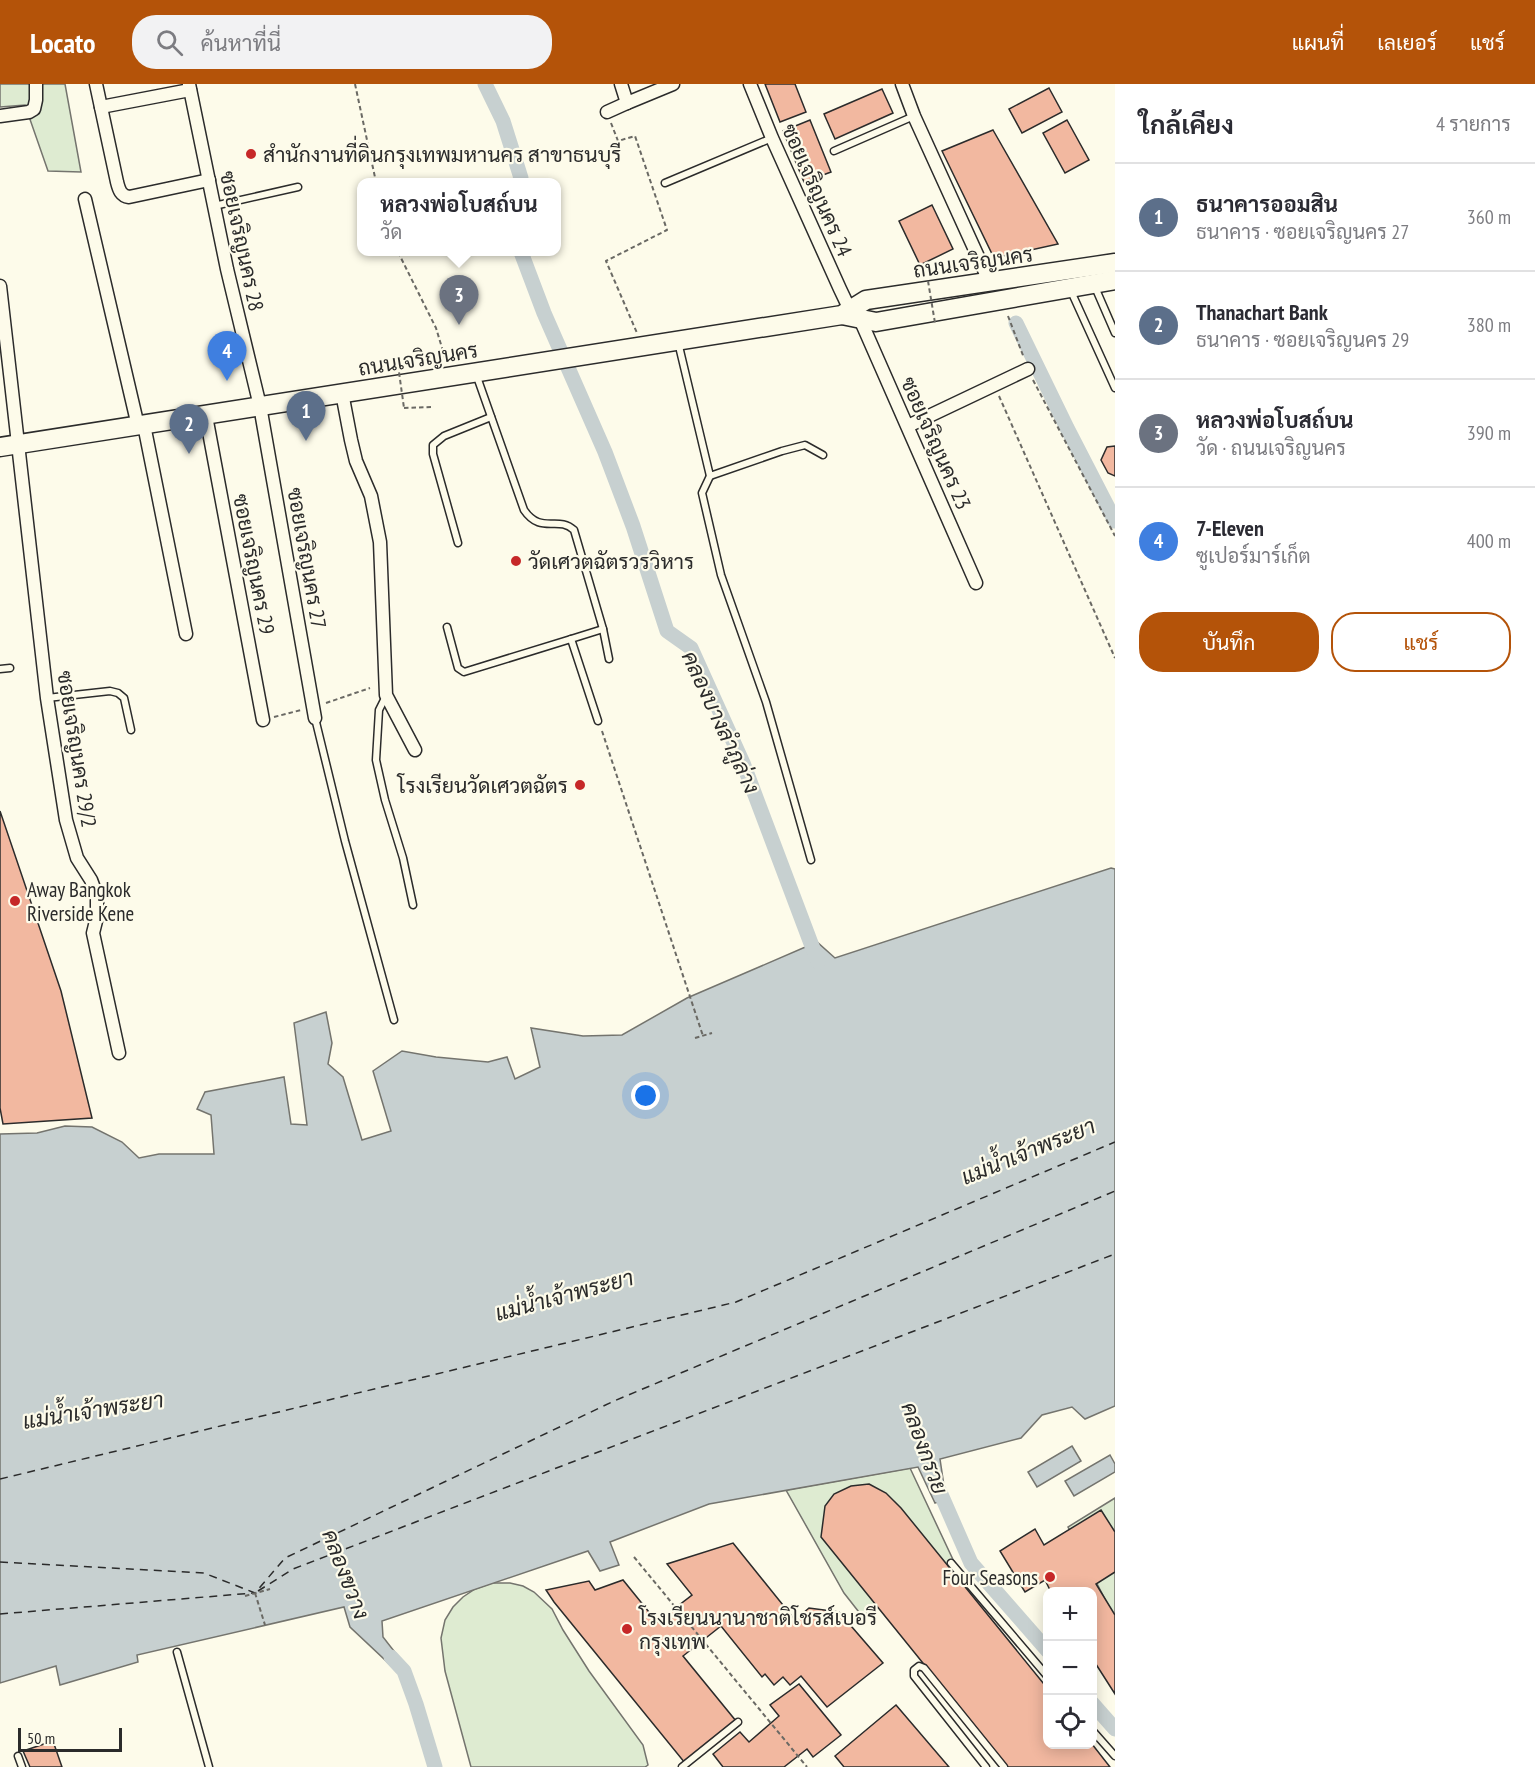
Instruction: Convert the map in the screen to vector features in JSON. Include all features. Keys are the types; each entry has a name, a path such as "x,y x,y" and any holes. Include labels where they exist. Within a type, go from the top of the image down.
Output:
{"main road":[{"name":"ถนนเจริญนคร","path":"851,315 866,300 1115,263"},
{"name":"ถนนเจริญนคร","path":"0,447 851,315 876,322 1115,280"}],"street":[{"path":"0,116 34,109 36,84"},
{"path":"96,84 119,191 129,197 209,180"},
{"path":"621,84 627,103"},
{"path":"607,112 673,84"},
{"name":"ซอยเจริญนคร 24","path":"750,84 851,315"},
{"path":"902,84 914,116 990,283"},
{"path":"101,106 190,87"},
{"name":"ซอยเจริญนคร 28","path":"190,87 227,269 260,406"},
{"path":"85,199 141,425 186,634"},
{"name":"ซอยเจริญนคร 29/2","path":"0,286 5,370 18,444 47,698 66,820 77,858 91,880 97,896 97,917 93,933 119,1053"},
{"name":"ซอยเจริญนคร 23","path":"851,315 908,426 976,583"},
{"path":"908,426 1028,369"},
{"path":"342,393 356,461 371,496 380,542 386,695 415,750"},
{"name":"ซอยเจริญนคร 27","path":"260,406 315,718"},
{"name":"ซอยเจริญนคร 29","path":"206,416 263,720"}],"lane":[{"path":"834,151 914,116"},
{"path":"665,183 772,138"},
{"path":"214,206 298,187"},
{"path":"1094,284 1115,333"},
{"path":"1070,289 1115,388"},
{"path":"1108,316 1115,314"},
{"path":"677,341 710,476 702,493 721,575 766,702 811,860"},
{"path":"476,373 524,510 528,516 540,524 567,524 574,530 609,658"},
{"path":"458,543 433,454 433,445 444,436 491,417"},
{"path":"710,476 805,445 823,455"},
{"path":"447,627 458,668 464,672 603,630"},
{"path":"571,639 598,721"},
{"path":"0,669 10,668"},
{"path":"47,698 110,691 118,693 124,698 131,730"},
{"path":"386,695 380,706 376,760 385,800 403,858 413,905"},
{"path":"315,718 345,841 394,1020"},
{"path":"951,1563 1043,1672"},
{"path":"177,1653 209,1767"},
{"path":"986,1767 914,1676 914,1670 920,1666 924,1668 1004,1767"},
{"path":"682,1767 738,1722"},
{"path":"1097,1736 1115,1756"},
{"path":"18,1756 22,1767"}],"path":[{"path":"355,84 375,178"},
{"path":"607,112 618,141 634,136 667,230 606,261 643,346"},
{"path":"400,256 436,328 451,376"},
{"path":"928,281 935,323"},
{"path":"1008,316 1028,369 1115,536"},
{"path":"423,357 398,365 404,408 434,408"},
{"path":"994,385 1115,658"},
{"path":"598,721 703,1036"},
{"path":"695,1038 712,1033"},
{"path":"634,1557 807,1767"},
{"path":"244,1596 270,1589"},
{"path":"255,1593 265,1625"}],"green space":[{"path":"0,84 65,84 81,172 48,171 25,105 0,107"},
{"path":"910,1468 956,1566 862,1616 844,1593 786,1490"},
{"path":"1115,1498 1115,1619 1068,1527"},
{"path":"492,1583 523,1586 534,1592 552,1609 589,1671 643,1745 648,1765 645,1767 471,1767 445,1671 441,1638 445,1620 453,1607 475,1589"}],"water":[{"name":"แม่น้ำเจ้าพระยา","path":"1111,868 1115,869 1115,1406 1085,1419 1072,1407 1042,1415 1021,1438 940,1459 946,1499 935,1503 918,1467 709,1504 610,1542 619,1565 600,1571 588,1551 382,1621 383,1637 408,1669 400,1674 350,1627 344,1607 137,1655 138,1662 60,1685 56,1666 0,1683 0,1134 37,1133 65,1126 92,1127 122,1142 139,1158 159,1154 214,1154 211,1115 197,1109 205,1092 284,1077 291,1124 307,1125 294,1023 326,1012 332,1043 328,1064 343,1077 362,1140 391,1131 373,1071 402,1051 488,1062 507,1057 515,1079 540,1067 531,1028 583,1036 622,1035 687,998 817,942 835,958"},
{"path":"1072,1446 1081,1461 1037,1487 1028,1472"},
{"path":"1110,1455 1115,1464 1115,1472 1074,1496 1065,1481"}],"building":[{"path":"765,84 795,84 806,112 780,122"},
{"path":"1049,88 1062,112 1022,133 1009,109"},
{"path":"882,89 893,113 835,139 824,114"},
{"path":"810,120 831,172 804,182 783,131"},
{"path":"1067,120 1089,160 1065,173 1043,133"},
{"path":"993,130 1058,244 994,258 942,151"},
{"path":"932,205 953,249 920,265 899,221"},
{"path":"1115,446 1115,476 1108,473 1101,460 1107,447"},
{"name":"Away Bangkok Riverside Kene","path":"0,811 61,991 92,1118 3,1124 0,1108"},
{"path":"869,1484 886,1493 901,1508 1043,1683 1043,1749 1096,1749 1110,1767 1007,1767 821,1537 825,1506 834,1494 851,1486"},
{"path":"1101,1510 1115,1532 1115,1572 1096,1584 1115,1615 1115,1694 1097,1666 1097,1587 1048,1587 1045,1580 1025,1592 1000,1551 1035,1529 1044,1545"},
{"path":"733,1543 795,1620 809,1608 839,1612 883,1663 827,1707 801,1676 790,1685 783,1677 774,1685 765,1674 762,1677 721,1626 683,1656 736,1721 685,1763 546,1590 589,1581 595,1590 623,1580 657,1622 692,1595 667,1564"},
{"path":"799,1684 841,1735 813,1757 807,1749 784,1767 723,1767 713,1754 740,1732 749,1742 779,1716 770,1705"},
{"path":"896,1705 949,1767 844,1767 835,1756"},
{"path":"53,1741 62,1767 30,1767 23,1751"}],"waterway":[{"name":"คลองบางลำภูล่าง","path":"485,84 503,121 521,178"},
{"name":"คลองบางลำภูล่าง","path":"523,256 544,313 605,452 633,526 667,631 691,648 743,763 818,962"},
{"path":"1016,323 1115,521"},
{"name":"คลองกรวย","path":"936,1483 971,1563 1043,1645"},
{"name":"คลองขวาง","path":"391,1657 404,1671 435,1767"},
{"name":"คลองกรวย","path":"1097,1709 1115,1729"}],"ferry route":[{"path":"0,1479 736,1302 1115,1142"},
{"path":"0,1562 204,1573 255,1593 285,1558 614,1401 1115,1191"},
{"path":"258,1591 293,1569 1115,1254"},
{"path":"0,1614 253,1593"}],"place":[{"name":"สํานักงานที่ดินกรุงเทพมหานคร สาขาธนบุรี","path":"251,154"},
{"name":"หลวงพ่อโบสถ์บน","path":"459,325"},
{"name":"7-Eleven","path":"227,381"},
{"name":"ธนาคารออมสิน","path":"306,441"},
{"name":"Thanachart Bank","path":"189,454"},
{"name":"วัดเศวตฉัตรวรวิหาร","path":"516,561"},
{"name":"โรงเรียนวัดเศวตฉัตร","path":"580,785"},
{"name":"Away Bangkok Riverside Kene","path":"15,901"},
{"name":"Four Seasons","path":"1050,1577"},
{"name":"โรงเรียนนานาชาติโชรส์เบอรี กรุงเทพ","path":"627,1629"}]}
